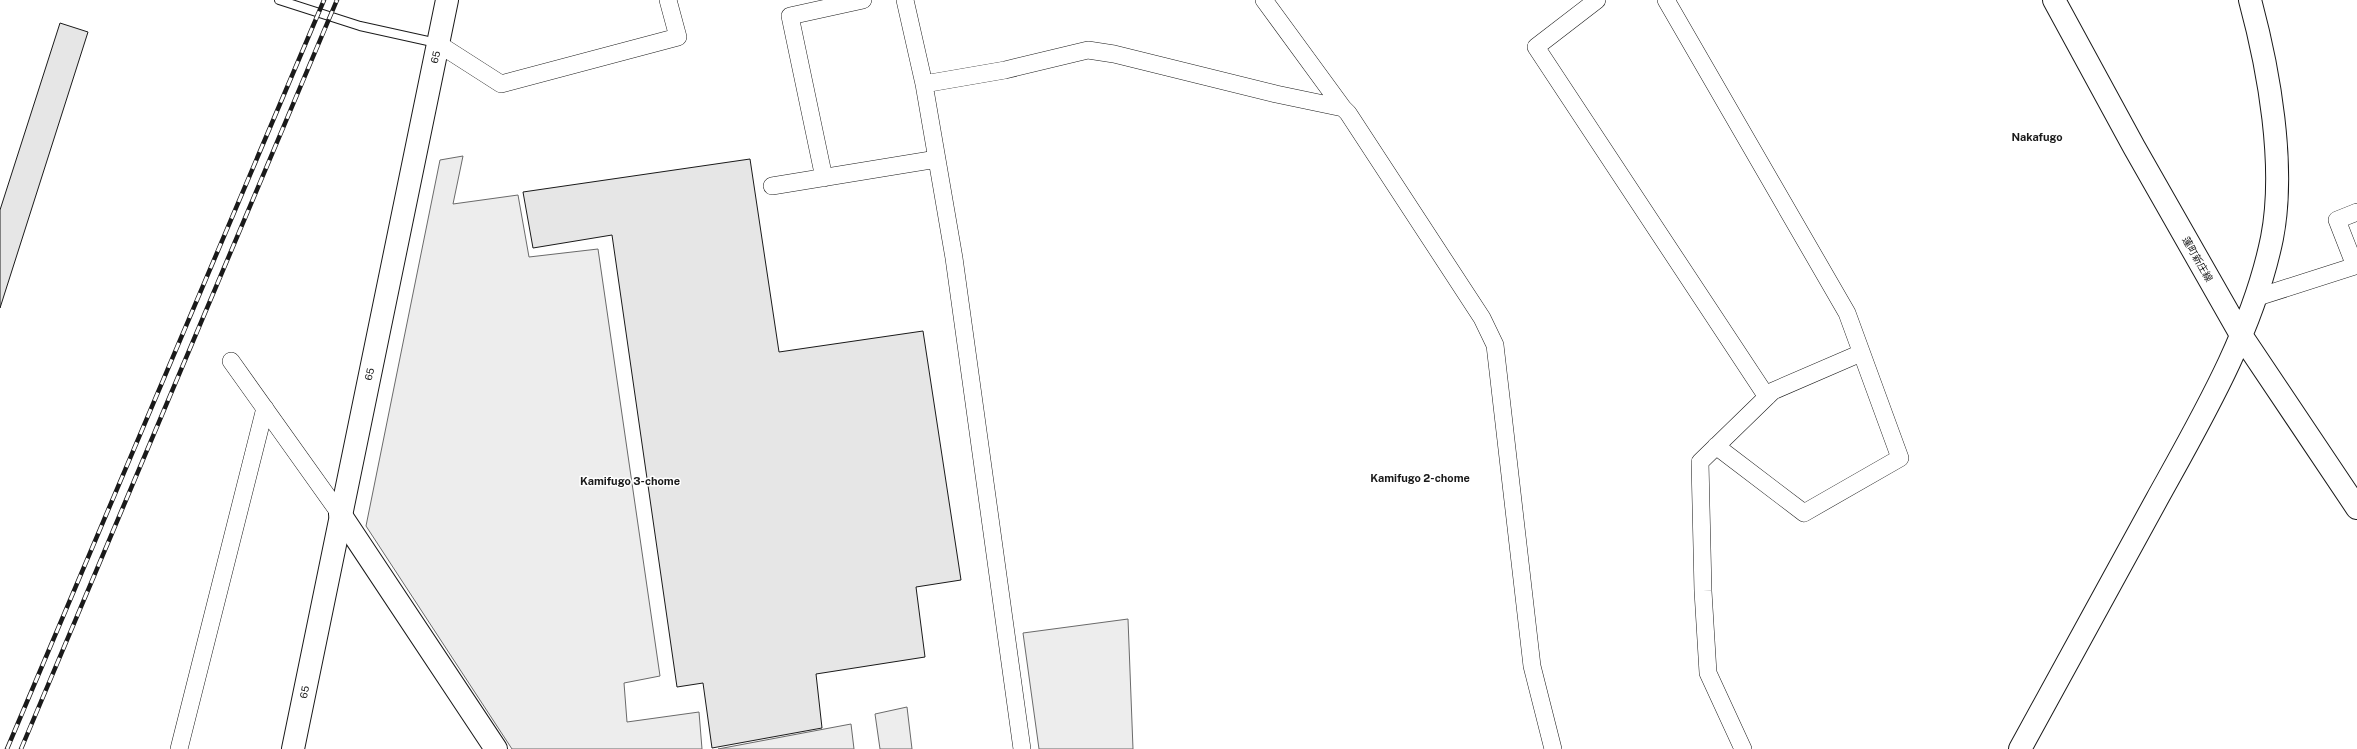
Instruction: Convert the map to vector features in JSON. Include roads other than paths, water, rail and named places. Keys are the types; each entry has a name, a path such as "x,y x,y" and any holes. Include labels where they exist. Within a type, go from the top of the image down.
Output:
{"main road":[{"name":"65","path":"293,749 340,514 447,0"},
{"name":"蓮町新庄線","path":"2054,0 2134,147 2241,335 2357,508"},
{"path":"2020,749 2204,413 2241,335 2255,298 2272,237 2277,186 2273,113 2250,0"},
{"path":"340,514 496,749"}],"street":[{"path":"437,43 501,84 678,37 668,0"},
{"path":"824,178 790,16 863,0"},
{"path":"904,0 924,84 954,258 1022,749"},
{"path":"1264,0 1343,108 1482,318 1495,345 1532,666 1553,749"},
{"path":"1598,0 1536,48 1767,397"},
{"path":"1666,0 1847,313 1900,458 1804,513 1716,446"},
{"path":"924,84 1005,70 1088,50 1114,54 1276,94 1343,108"},
{"path":"772,186 937,159"},
{"path":"2255,298 2355,266 2337,220 2357,212"},
{"path":"1743,749 1708,674 1703,592 1700,462 1773,391 1862,353"},
{"path":"231,361 340,514"},
{"path":"179,749 265,408"}],"lane":[{"path":"279,0 360,26 437,43"}],"railway":[{"path":"7,749 324,0"},
{"path":"21,749 337,0"}],"district":[{"name":"Nakafugo","path":"2037,137"},
{"name":"Kamifugo 2-chome","path":"1420,478"},
{"name":"Kamifugo 3-chome","path":"630,481"}]}
